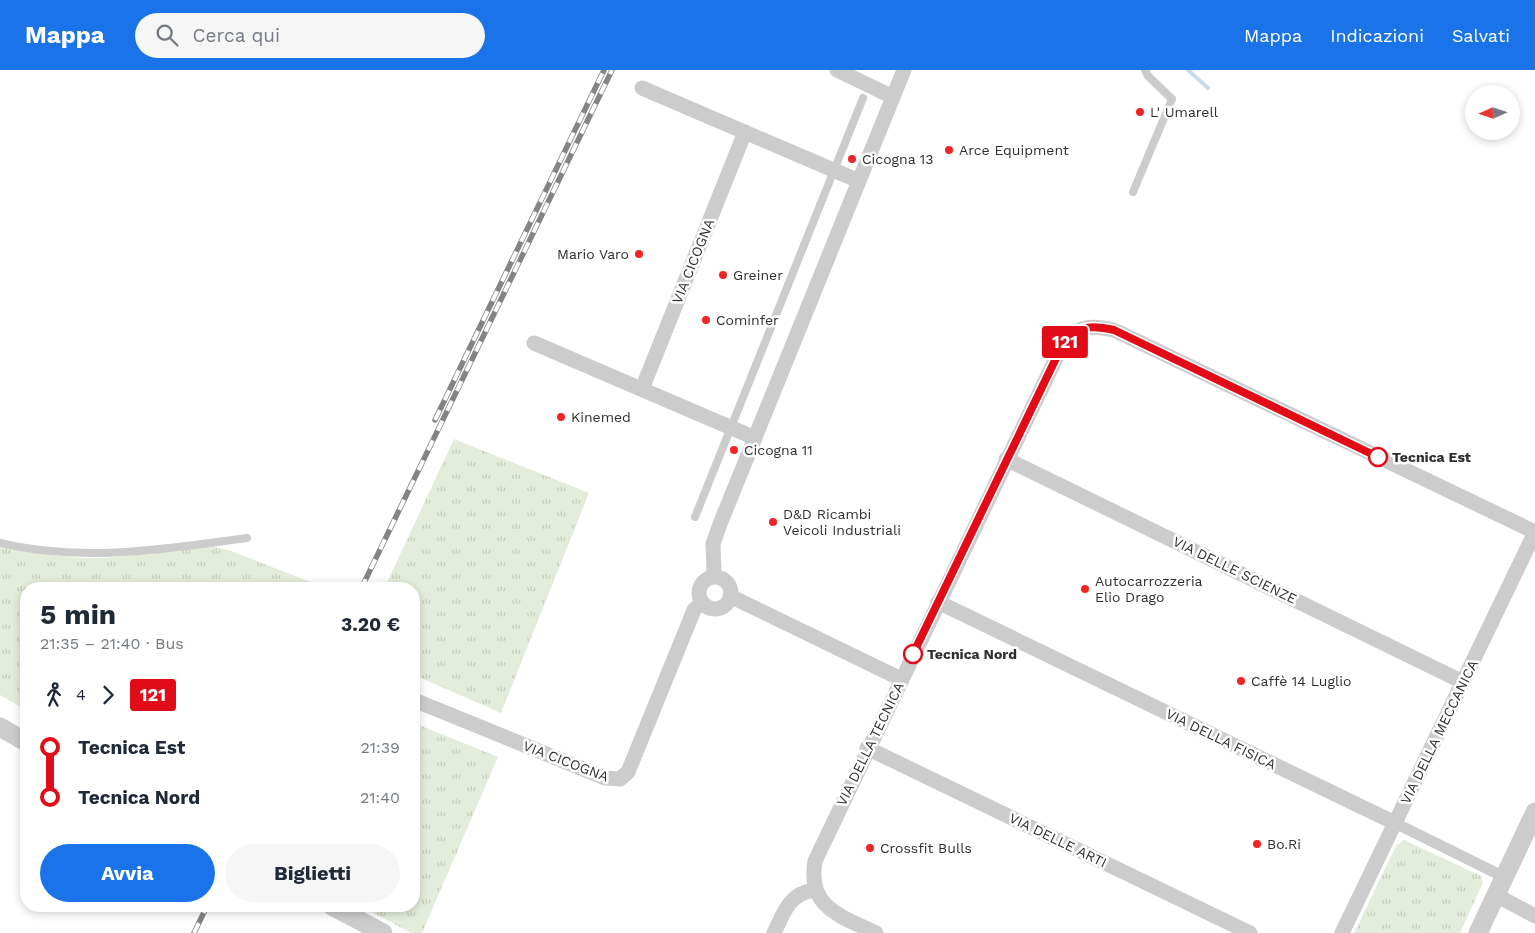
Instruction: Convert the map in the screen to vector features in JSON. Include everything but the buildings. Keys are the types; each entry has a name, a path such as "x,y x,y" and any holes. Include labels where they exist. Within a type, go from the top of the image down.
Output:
{"street":[{"path":"837,70 893,97"},
{"name":"VIA CICOGNA","path":"420,702 605,778 620,779 628,772 694,610 702,602 700,587 712,577 714,571 713,544 904,70"},
{"path":"642,88 859,182"},
{"name":"VIA CICOGNA","path":"642,389 745,132"},
{"name":"VIA DELLA TECNICA","path":"814,890 813,874 815,861 867,748 1006,459 1066,341 1081,328 1103,327 1114,330 1535,532"},
{"path":"534,343 755,438"},
{"name":"VIA DELLE SCIENZE","path":"1006,459 1463,682"},
{"name":"VIA DELLA MECCANICA","path":"1342,933 1535,532"},
{"path":"702,602 710,608 720,608 725,605 730,596 726,582 717,577 712,577"},
{"path":"730,596 901,679"},
{"name":"VIA DELLA FISICA","path":"938,602 1504,877"},
{"path":"0,728 20,739"},
{"name":"VIA DELLE ARTI","path":"867,748 1250,933"},
{"path":"1478,933 1535,812"},
{"path":"774,933 790,901 796,895 814,890 822,903 831,910 876,933"},
{"path":"1496,894 1535,916"},
{"path":"343,912 383,933"}],"lane":[{"path":"1133,192 1172,98 1148,76 1145,70"},
{"path":"695,517 863,98"},
{"path":"0,543 94,554 146,551 247,538"}],"green space":[{"path":"454,439 589,493 501,713 420,678 420,582 387,582"},
{"path":"205,544 231,551 311,582 20,582 20,707 0,695 0,545 80,558 134,555"},
{"path":"420,725 498,757 422,933 411,933 372,912 420,912"},
{"path":"1404,840 1481,876 1483,883 1460,933 1354,933 1396,846"}],"waterway":[{"path":"1188,70 1208,88"}],"railway":[{"path":"435,420 604,70"},
{"path":"364,582 612,70"},
{"path":"194,933 204,912"}],"bus line":[{"name":"121","path":"913,654 1060,350 1072,334 1081,328 1092,326 1114,330 1378,457"}],"place":[{"name":"L' Umarell","path":"1140,112"},
{"name":"Arce Equipment","path":"949,150"},
{"name":"Cicogna 13","path":"852,159"},
{"name":"Mario Varo","path":"639,254"},
{"name":"Greiner","path":"723,275"},
{"name":"Cominfer","path":"706,320"},
{"name":"Kinemed","path":"561,417"},
{"name":"Cicogna 11","path":"734,450"},
{"name":"Tecnica Est","path":"1378,457"},
{"name":"D&D Ricambi Veicoli Industriali","path":"773,522"},
{"name":"Autocarrozzeria Elio Drago","path":"1085,589"},
{"name":"Tecnica Nord","path":"913,654"},
{"name":"Caffè 14 Luglio","path":"1241,681"},
{"name":"Bo.Ri","path":"1257,844"},
{"name":"Crossfit Bulls","path":"870,848"}]}
